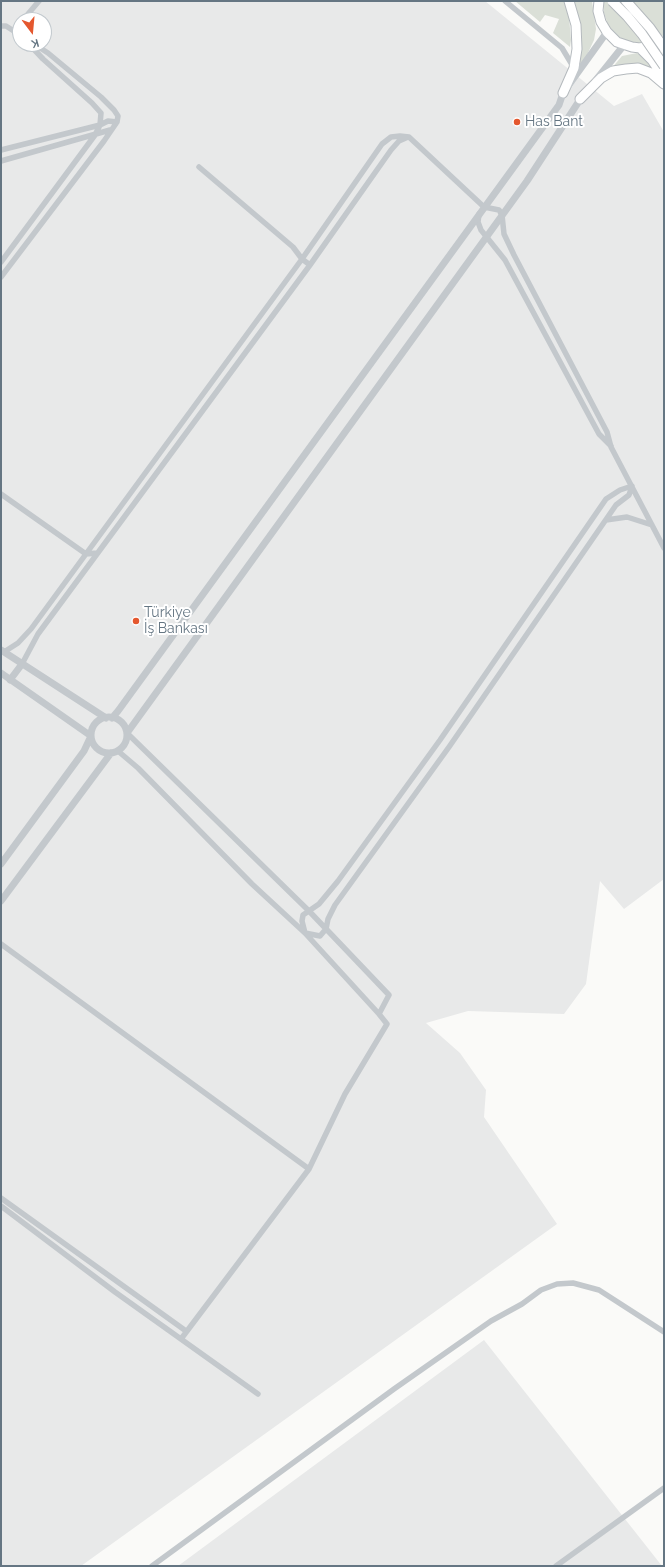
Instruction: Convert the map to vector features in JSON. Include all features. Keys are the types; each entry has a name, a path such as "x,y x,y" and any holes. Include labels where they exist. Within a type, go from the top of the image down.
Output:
{"highway":[{"path":"563,93 574,68 577,49 576,26 570,1"},
{"path":"598,1 598,11 601,22 607,32 618,42 624,45 640,48 652,46 664,40"},
{"path":"612,1 642,34 664,66"},
{"path":"626,1 650,28 664,48"},
{"path":"640,48 652,60 664,78"},
{"path":"580,99 601,78 613,71 638,68 651,73 664,84"}],"street":[{"path":"30,12 39,1"},
{"path":"505,1 562,48 574,68"},
{"path":"1,26 6,26 12,30"},
{"path":"1,864 84,751 95,725 109,718 118,711 559,104 563,93 607,32"},
{"path":"127,733 487,236 527,180 580,99 624,45"},
{"path":"37,52 92,103 108,122"},
{"path":"1,277 117,122 118,116 101,97 46,52"},
{"path":"1,262 95,134 100,125 101,113"},
{"path":"1,150 108,122 117,122"},
{"path":"1,161 112,130"},
{"path":"1,901 114,752 124,746 127,739 125,727 120,721 109,718 2,653 18,643 30,629 302,259 382,144 391,137 408,137 484,207 499,210 502,215 504,234 607,432 611,447 664,548"},
{"path":"10,680 22,664 38,634 310,265 391,150 399,141 408,137"},
{"path":"199,167 293,247 302,259 310,265"},
{"path":"479,213 478,222 482,230 505,260 599,434 611,447"},
{"path":"535,316 544,311"},
{"path":"198,401 205,406"},
{"path":"135,486 142,492"},
{"path":"305,933 320,936 326,929 328,918 335,905 449,747 616,505 629,495 632,486"},
{"path":"305,933 302,921 303,915 319,904 343,875 440,740 606,498 620,490 632,486"},
{"path":"1,494 86,554 98,553"},
{"path":"606,520 627,517 652,525"},
{"path":"1,673 91,736 94,745 98,749 105,753 114,752 138,768 252,884 305,933 387,1024 345,1094 309,1169 186,1331 181,1340"},
{"path":"127,733 309,911 389,995 379,1014"},
{"path":"1,944 309,1169"},
{"path":"1,1198 186,1331"},
{"path":"1,1206 115,1292 258,1394"},
{"path":"152,1566 394,1389 491,1321 522,1304 541,1290 557,1284 573,1283 599,1290 648,1320 664,1332"},
{"path":"556,1566 664,1488"}],"shaded area":[{"path":"1,1 485,1 614,106 642,94 664,132 664,879 624,909 600,881 586,984 564,1014 468,1011 426,1023 460,1053 486,1090 484,1117 557,1224 81,1566 1,1566"},
{"path":"515,1 564,1 569,17 571,40 570,47 553,33 559,19 545,15 540,22"},
{"path":"574,1 592,1 596,29 594,40 586,57 576,72 581,52 582,38 580,23"},
{"path":"604,1 664,1 664,35 650,43 638,44 626,41 616,35 608,25 604,13"},
{"path":"637,53 645,56 658,74 611,69 622,56"},
{"path":"484,1340 662,1566 178,1566"}],"place":[{"name":"Has Bant","path":"517,122"},
{"name":"Türkiye İş Bankası","path":"136,621"}]}
